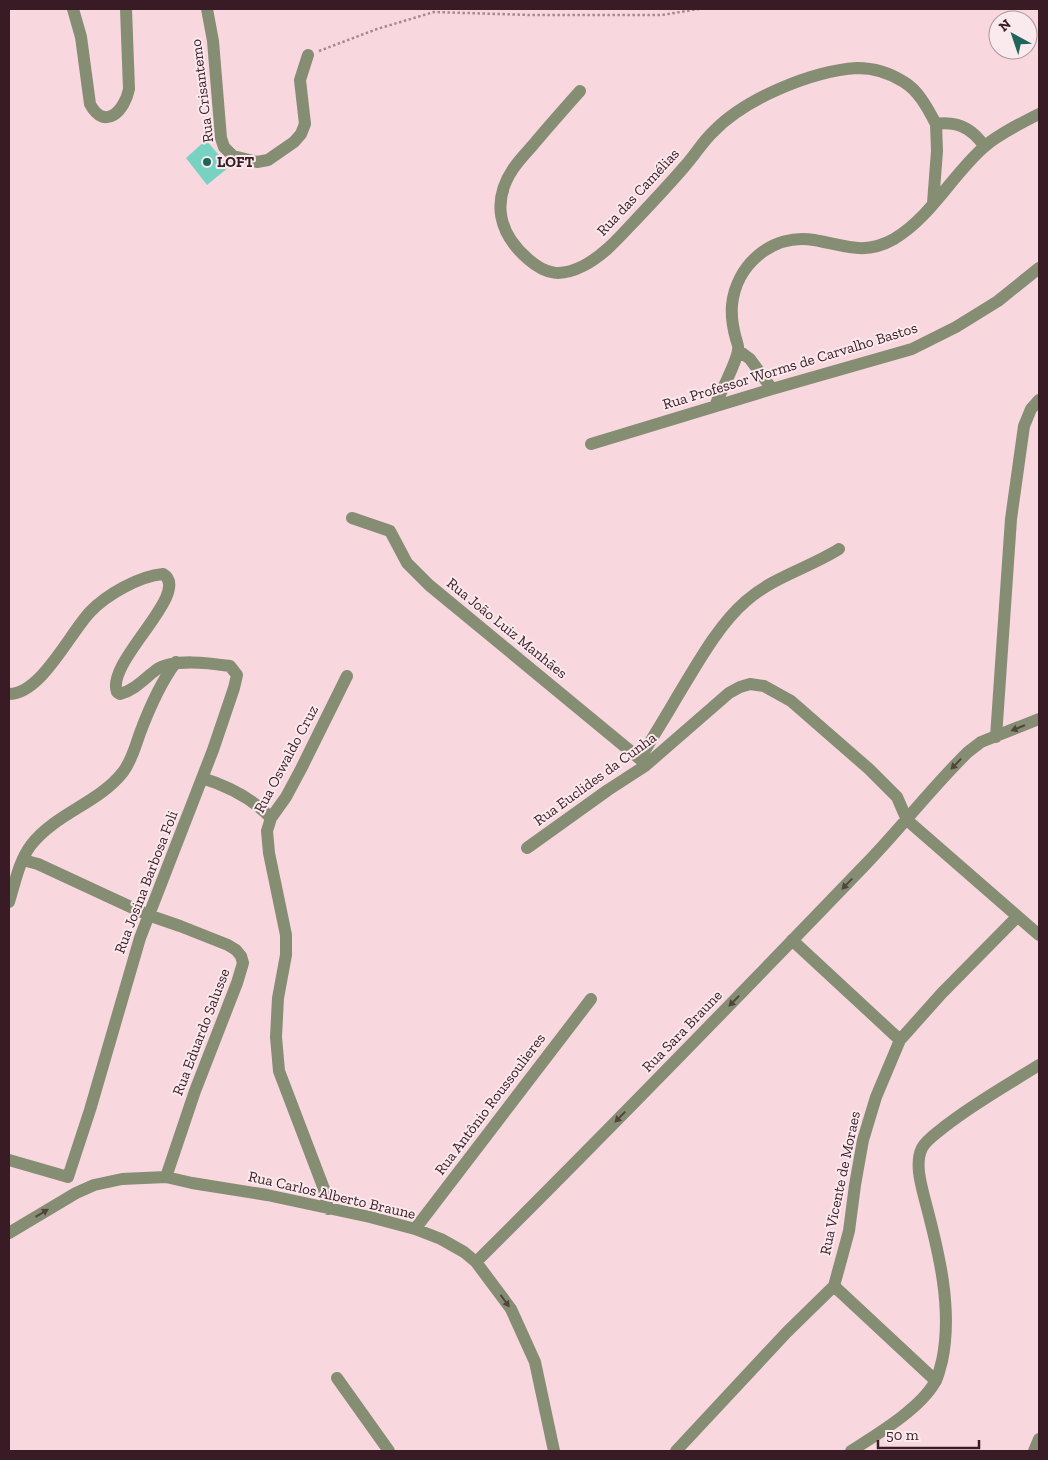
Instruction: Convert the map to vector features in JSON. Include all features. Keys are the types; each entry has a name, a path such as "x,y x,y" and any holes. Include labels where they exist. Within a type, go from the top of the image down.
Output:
{"street":[{"path":"73,9 81,37 90,104 99,115 105,117 118,113 129,90 126,9"},
{"name":"Rua Crisantemo","path":"207,9 213,41 221,138 224,147 233,156 257,162 268,160 282,152 301,134 305,124 300,80 308,55"},
{"name":"Rua das Camélias","path":"580,91 514,168 504,185 502,196 503,226 510,240 530,261 550,273 566,273 584,266 610,248 657,198 714,130 738,112 768,94 804,79 858,68 875,70 905,83 916,92 936,124 937,151 933,203"},
{"path":"716,406 738,350 733,327 732,305 740,276 756,257 771,246 797,238 845,248 864,249 880,246 904,232 984,146 1039,114"},
{"path":"936,124 958,124 969,130 984,146"},
{"name":"Rua Professor Worms de Carvalho Bastos","path":"591,444 912,349 956,328 998,301 1039,268"},
{"path":"738,350 750,359 772,389"},
{"path":"996,736 1011,520 1024,426 1031,409 1039,400"},
{"name":"Rua João Luiz Manhães","path":"352,518 390,531 407,563 428,585 515,655 642,762"},
{"path":"642,762 707,648 736,610 757,592 792,572 820,560 839,548"},
{"path":"9,694 24,691 36,680 60,653 84,619 100,602 123,588 163,574 169,579 170,587 159,611 124,662 117,677 116,691 120,694 128,691 156,670 176,662"},
{"path":"9,902 23,860 30,846 53,824 104,791 125,770 132,759 143,725 163,680 176,662"},
{"name":"Rua Josina Barbosa Foli","path":"68,1177 148,916 202,778 238,675 233,668 224,665 176,662"},
{"name":"Rua Oswaldo Cruz","path":"328,1208 324,1189 279,1071 276,1037 278,998 286,955 286,935 269,853 268,831 271,818 297,776 347,676"},
{"name":"Rua Euclides da Cunha","path":"527,848 608,790 729,692 750,684 764,686 791,701 869,769 897,797 907,820"},
{"name":"Rua Sara Braune","path":"476,1262 792,940 907,820 968,752 981,742 1039,719"},
{"path":"202,778 223,784 239,793 263,809 271,818"},
{"path":"907,820 1039,935"},
{"name":"Rua Eduardo Salusse","path":"23,860 38,864 148,916 180,926 228,945 236,950 243,963 195,1091 166,1177"},
{"name":"Rua Vicente de Moraes","path":"834,1286 849,1231 863,1140 876,1097 900,1040 942,993 1017,917"},
{"path":"792,940 900,1040"},
{"name":"Rua Antônio Roussoulieres","path":"415,1229 591,999"},
{"path":"851,1451 911,1409 926,1395 936,1381 947,1340 940,1257 920,1182 919,1164 921,1151 927,1140 959,1115 1039,1066"},
{"path":"9,1160 68,1177 76,1193"},
{"name":"Rua Carlos Alberto Braune","path":"9,1233 76,1193 104,1181 166,1177 267,1195 370,1217 441,1238 476,1262 510,1309 536,1362 554,1451"},
{"path":"676,1451 787,1332 834,1286 936,1381"},
{"path":"337,1378 389,1451"},
{"path":"1034,1451 1039,1439"}],"path":[{"path":"308,55 377,29 434,12 531,15 662,15 699,9"}],"building":[{"name":"LOFT","path":"206,140 229,167 207,185 186,158"}],"place":[{"name":"LOFT","path":"207,162"}]}
